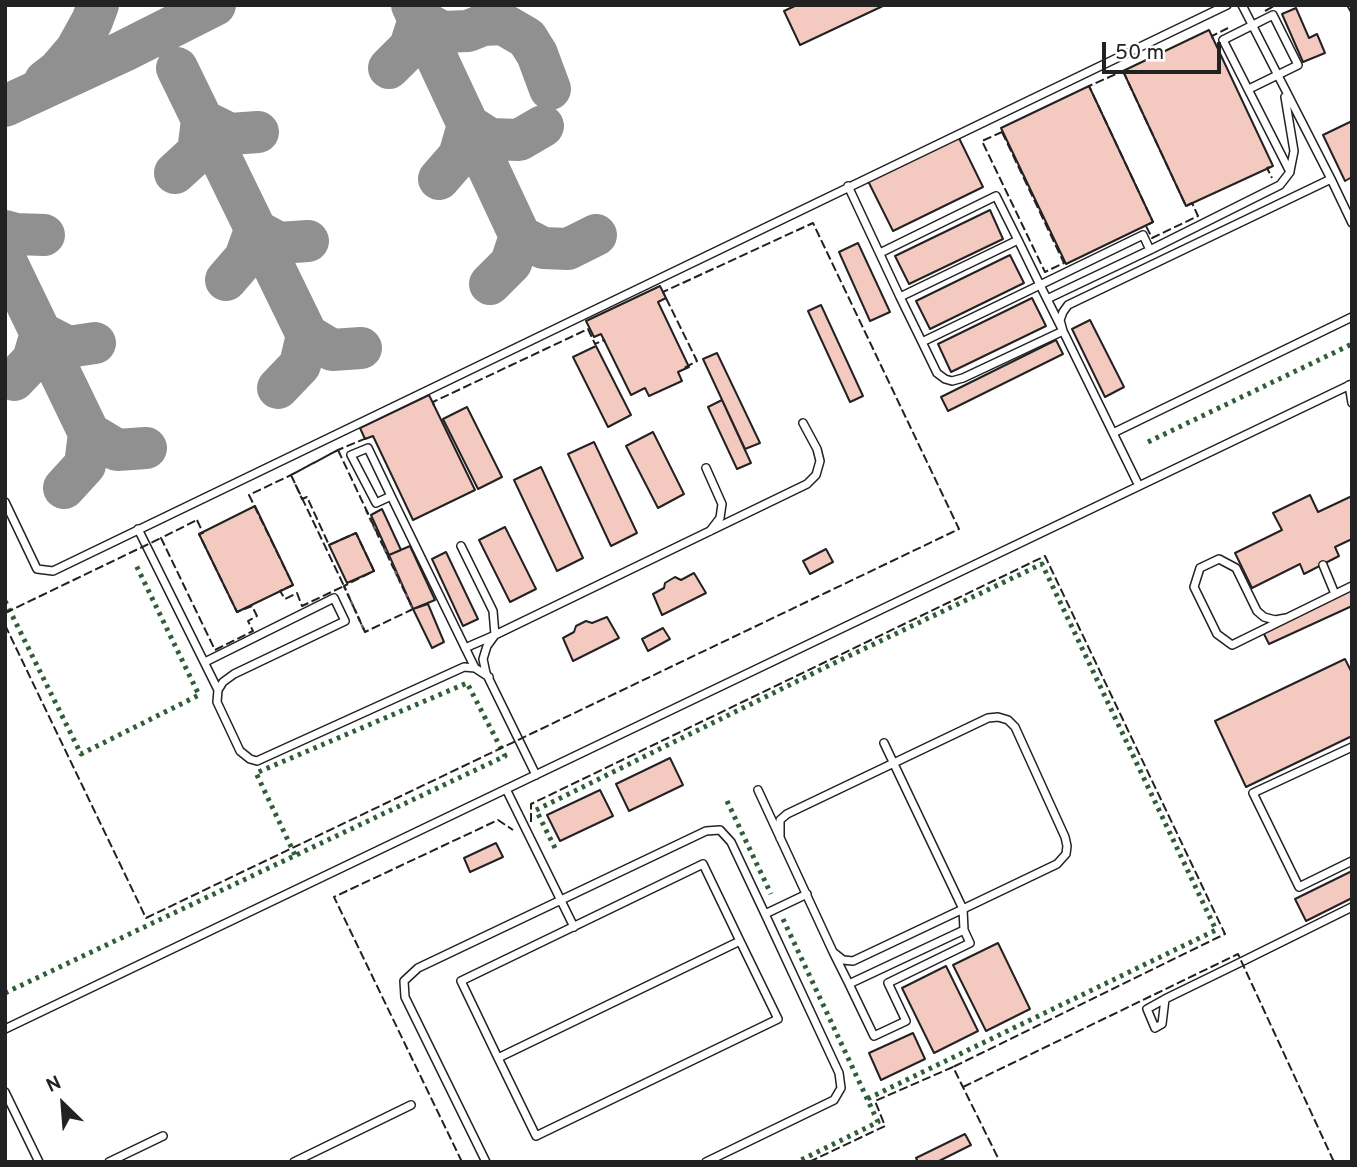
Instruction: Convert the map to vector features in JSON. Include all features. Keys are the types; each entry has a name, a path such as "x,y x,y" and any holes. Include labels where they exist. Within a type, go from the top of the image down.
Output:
{"lane":[{"path":"5,502 37,569 52,571 1227,5"},
{"path":"1242,5 1352,223"},
{"path":"1249,89 1279,77 1298,65 1273,15 1223,40 1290,172"},
{"path":"1047,299 1280,184 1290,172 1294,151 1292,129 1279,77"},
{"path":"1063,331 1060,320 1068,305 1331,179"},
{"path":"848,187 937,373 945,379 952,381 963,378 1063,331"},
{"path":"880,253 996,196 1139,486"},
{"path":"922,342 1143,235 1150,250"},
{"path":"900,296 1018,240"},
{"path":"1113,433 1352,317"},
{"path":"5,1029 1350,384 1352,403"},
{"path":"465,648 807,484 816,475 820,461 817,449 803,423"},
{"path":"391,496 376,503 351,455 368,448 475,668"},
{"path":"706,468 722,504 720,517 710,531"},
{"path":"138,529 218,690"},
{"path":"461,546 493,611 495,635 487,646 483,659 536,775"},
{"path":"1286,618 1275,620 1264,617 1258,611 1236,568 1219,559 1200,568 1194,587 1217,634 1231,645 1352,586"},
{"path":"1323,565 1335,594"},
{"path":"205,662 334,598 345,621 234,674 223,682 218,690 217,702 240,751 257,761 464,667 475,668 489,677"},
{"path":"780,838 780,820 788,814 895,762 989,718 1009,720 1015,727 1065,837 1066,854 1057,864 853,961 842,960 833,952"},
{"path":"758,790 874,1036 906,1021 888,983 970,943 964,930 963,909 884,743"},
{"path":"1352,747 1253,793 1299,887 1352,861"},
{"path":"506,789 574,927"},
{"path":"486,1162 405,997 404,981 418,968 706,831 720,830 731,842 765,914 839,1073 841,1088 834,1101 706,1162"},
{"path":"703,864 740,941 778,1019 536,1136 461,981 703,864"},
{"path":"765,914 807,894"},
{"path":"1165,999 1352,907"},
{"path":"849,984 964,930"},
{"path":"498,1058 740,941"},
{"path":"5,1092 39,1162"},
{"path":"294,1162 411,1105"},
{"path":"109,1162 163,1136"}],"path":[{"path":"361,499 413,609"},
{"path":"344,586 365,632"}],"building":[{"path":"797,5 885,5 800,45 784,11"},
{"path":"1296,8 1309,38 1317,34 1325,53 1303,62 1282,14"},
{"path":"1209,30 1273,166 1186,206 1123,71"},
{"path":"1089,86 1153,222 1066,264 1001,128"},
{"path":"1352,121 1352,177 1345,181 1323,135"},
{"path":"957,134 983,187 893,231 867,179"},
{"path":"990,210 1003,239 909,284 895,256"},
{"path":"858,243 890,312 870,321 839,252"},
{"path":"1010,255 1024,283 930,329 916,301"},
{"path":"660,286 666,298 658,302 689,367 678,372 682,381 649,396 645,388 631,395 601,334 594,337 586,321"},
{"path":"1032,298 1046,326 951,372 938,344"},
{"path":"821,305 863,396 850,402 808,311"},
{"path":"1090,320 1124,387 1105,397 1072,329"},
{"path":"1056,340 1063,354 948,411 941,397"},
{"path":"596,346 631,415 608,427 573,357"},
{"path":"717,353 760,443 745,449 703,359"},
{"path":"429,395 475,490 413,520 373,436 365,439 360,428"},
{"path":"722,400 751,463 737,469 708,407"},
{"path":"467,407 502,477 478,489 443,419"},
{"path":"653,432 684,494 658,508 626,446"},
{"path":"594,442 637,533 611,546 568,454"},
{"path":"541,467 583,558 557,571 514,480"},
{"path":"1310,495 1318,512 1352,496 1352,539 1335,547 1339,556 1304,574 1300,564 1252,588 1235,553 1282,530 1273,513"},
{"path":"255,506 293,585 237,612 199,534"},
{"path":"382,509 401,550 389,555 371,515"},
{"path":"505,527 536,589 510,602 479,540"},
{"path":"356,533 374,571 347,583 329,545"},
{"path":"410,546 435,600 413,609 389,555"},
{"path":"826,549 833,562 810,574 803,561"},
{"path":"446,552 478,619 463,626 432,559"},
{"path":"694,573 706,593 662,615 653,594 675,577 681,580"},
{"path":"1352,587 1352,606 1269,644 1262,630"},
{"path":"428,604 444,642 432,648 413,609"},
{"path":"607,617 619,638 573,661 563,638 586,621 592,623"},
{"path":"663,628 670,639 648,651 642,639"},
{"path":"1345,659 1352,673 1352,736 1246,787 1215,721"},
{"path":"670,758 683,785 629,811 616,784"},
{"path":"600,790 613,816 560,841 547,815"},
{"path":"496,843 503,857 470,872 464,858"},
{"path":"1352,871 1352,898 1306,921 1295,899"},
{"path":"998,943 1030,1009 986,1031 953,965"},
{"path":"946,966 978,1031 934,1053 902,988"},
{"path":"913,1033 925,1059 881,1080 869,1053"},
{"path":"965,1134 971,1145 937,1162 918,1162 916,1158"}],"taxiway":[{"path":"45,81 58,71 76,50 98,5"},
{"path":"5,106 215,5"},
{"path":"412,5 520,236"},
{"path":"389,68 410,47 419,19 442,32 468,31 483,25 503,24 527,38 537,54 550,89"},
{"path":"177,68 307,335"},
{"path":"175,173 198,152 202,120 230,134 258,132"},
{"path":"439,179 459,156 468,125 490,139 519,140 543,126"},
{"path":"226,280 245,258 255,230 279,243 308,241"},
{"path":"5,231 44,235"},
{"path":"490,284 511,263 520,236 543,248 568,249 596,235"},
{"path":"5,259 89,433"},
{"path":"14,380 33,360 41,333 68,347 95,343"},
{"path":"278,388 300,365 307,335 332,350 361,348"},
{"path":"64,488 85,465 89,433 117,450 146,448"}],"hedge":[{"path":"1148,442 1352,344"},
{"path":"555,848 536,810 1042,564 1216,930 867,1099"},
{"path":"5,601 81,754 199,695 136,565"},
{"path":"5,993 505,756 467,683 256,773 295,855"},
{"path":"727,801 771,894"},
{"path":"783,919 878,1122 797,1162"}],"fence":[{"path":"1265,11 1276,5"},
{"path":"1347,5 1352,14"},
{"path":"1213,39 1212,36 1228,28"},
{"path":"1123,71 1186,206 1192,203 1198,216 1152,238 1146,226 1153,222 1089,86 1123,71"},
{"path":"1002,132 1064,263 1045,272 982,141 1002,132"},
{"path":"1270,167 1267,168 1272,178"},
{"path":"5,625 146,918 959,529 813,223 663,292 697,361 684,368"},
{"path":"434,406 433,402 588,329 595,344 604,340 605,342"},
{"path":"291,475 369,437"},
{"path":"338,450 413,609 365,632 344,586 374,571 356,533 329,545 307,497 302,499 291,475 338,450"},
{"path":"291,475 344,586 302,606 297,593 285,599 280,591 293,585 249,495 291,475"},
{"path":"197,520 203,533 199,534 237,612 252,606 257,616 248,621 253,631 215,650 161,538 197,520"},
{"path":"5,613 161,538"},
{"path":"531,822 531,804 1045,556 1225,934 953,1067"},
{"path":"462,1162 334,897 498,820 513,830"},
{"path":"963,1087 1238,954 1334,1162"},
{"path":"809,1162 885,1126 875,1101 953,1067 1000,1162"}]}
